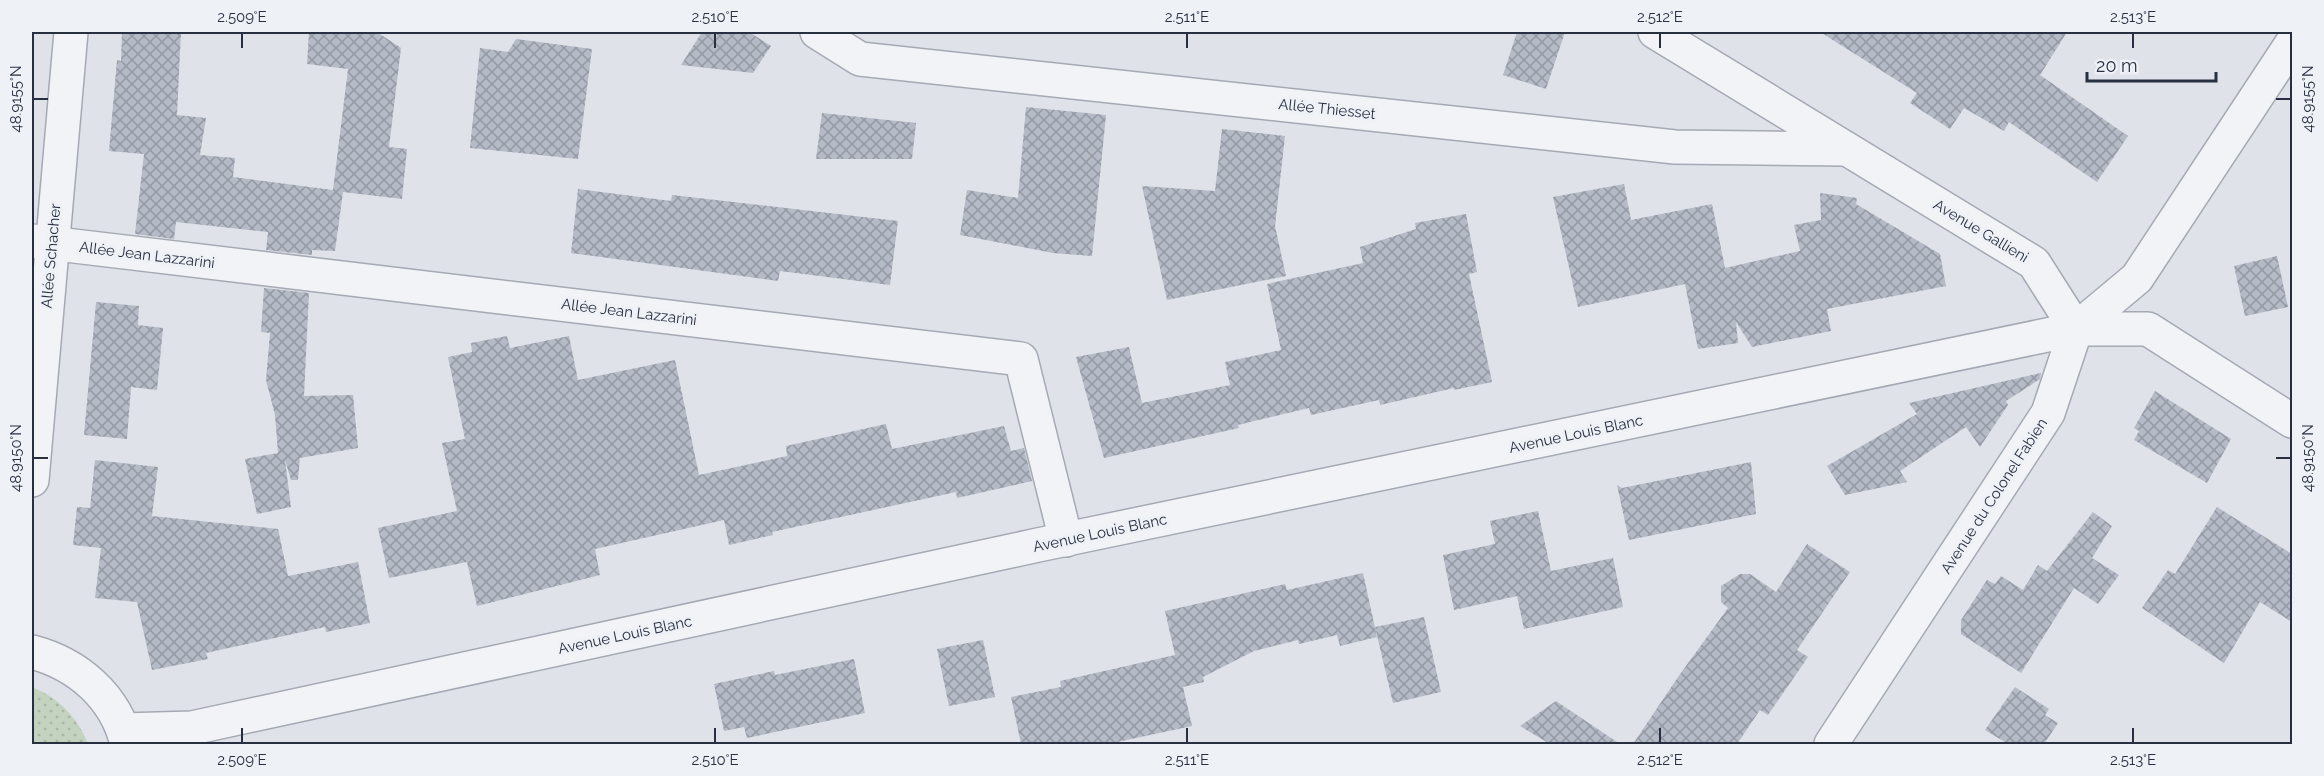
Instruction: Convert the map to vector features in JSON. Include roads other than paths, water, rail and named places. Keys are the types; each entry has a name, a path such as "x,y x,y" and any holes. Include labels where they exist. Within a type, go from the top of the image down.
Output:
{"street":[{"name":"Allée Schacher","path":"32,480 42,243 71,32"},
{"name":"Allée Thiesset","path":"817,32 860,59 1675,147 1846,149"},
{"name":"Avenue Gallieni","path":"1655,32 2034,263 2076,329"},
{"path":"2076,329 2137,278 2292,43"},
{"name":"Allée Jean Lazzarini","path":"42,243 1021,359 1066,540"},
{"path":"2076,329 2148,329 2292,421"},
{"name":"Avenue Louis Blanc","path":"125,737 192,728 1066,540 2076,329"},
{"name":"Avenue du Colonel Fabien","path":"1831,744 2048,413 2076,329"},
{"path":"32,652 51,657 82,674 107,699 125,737"}]}
